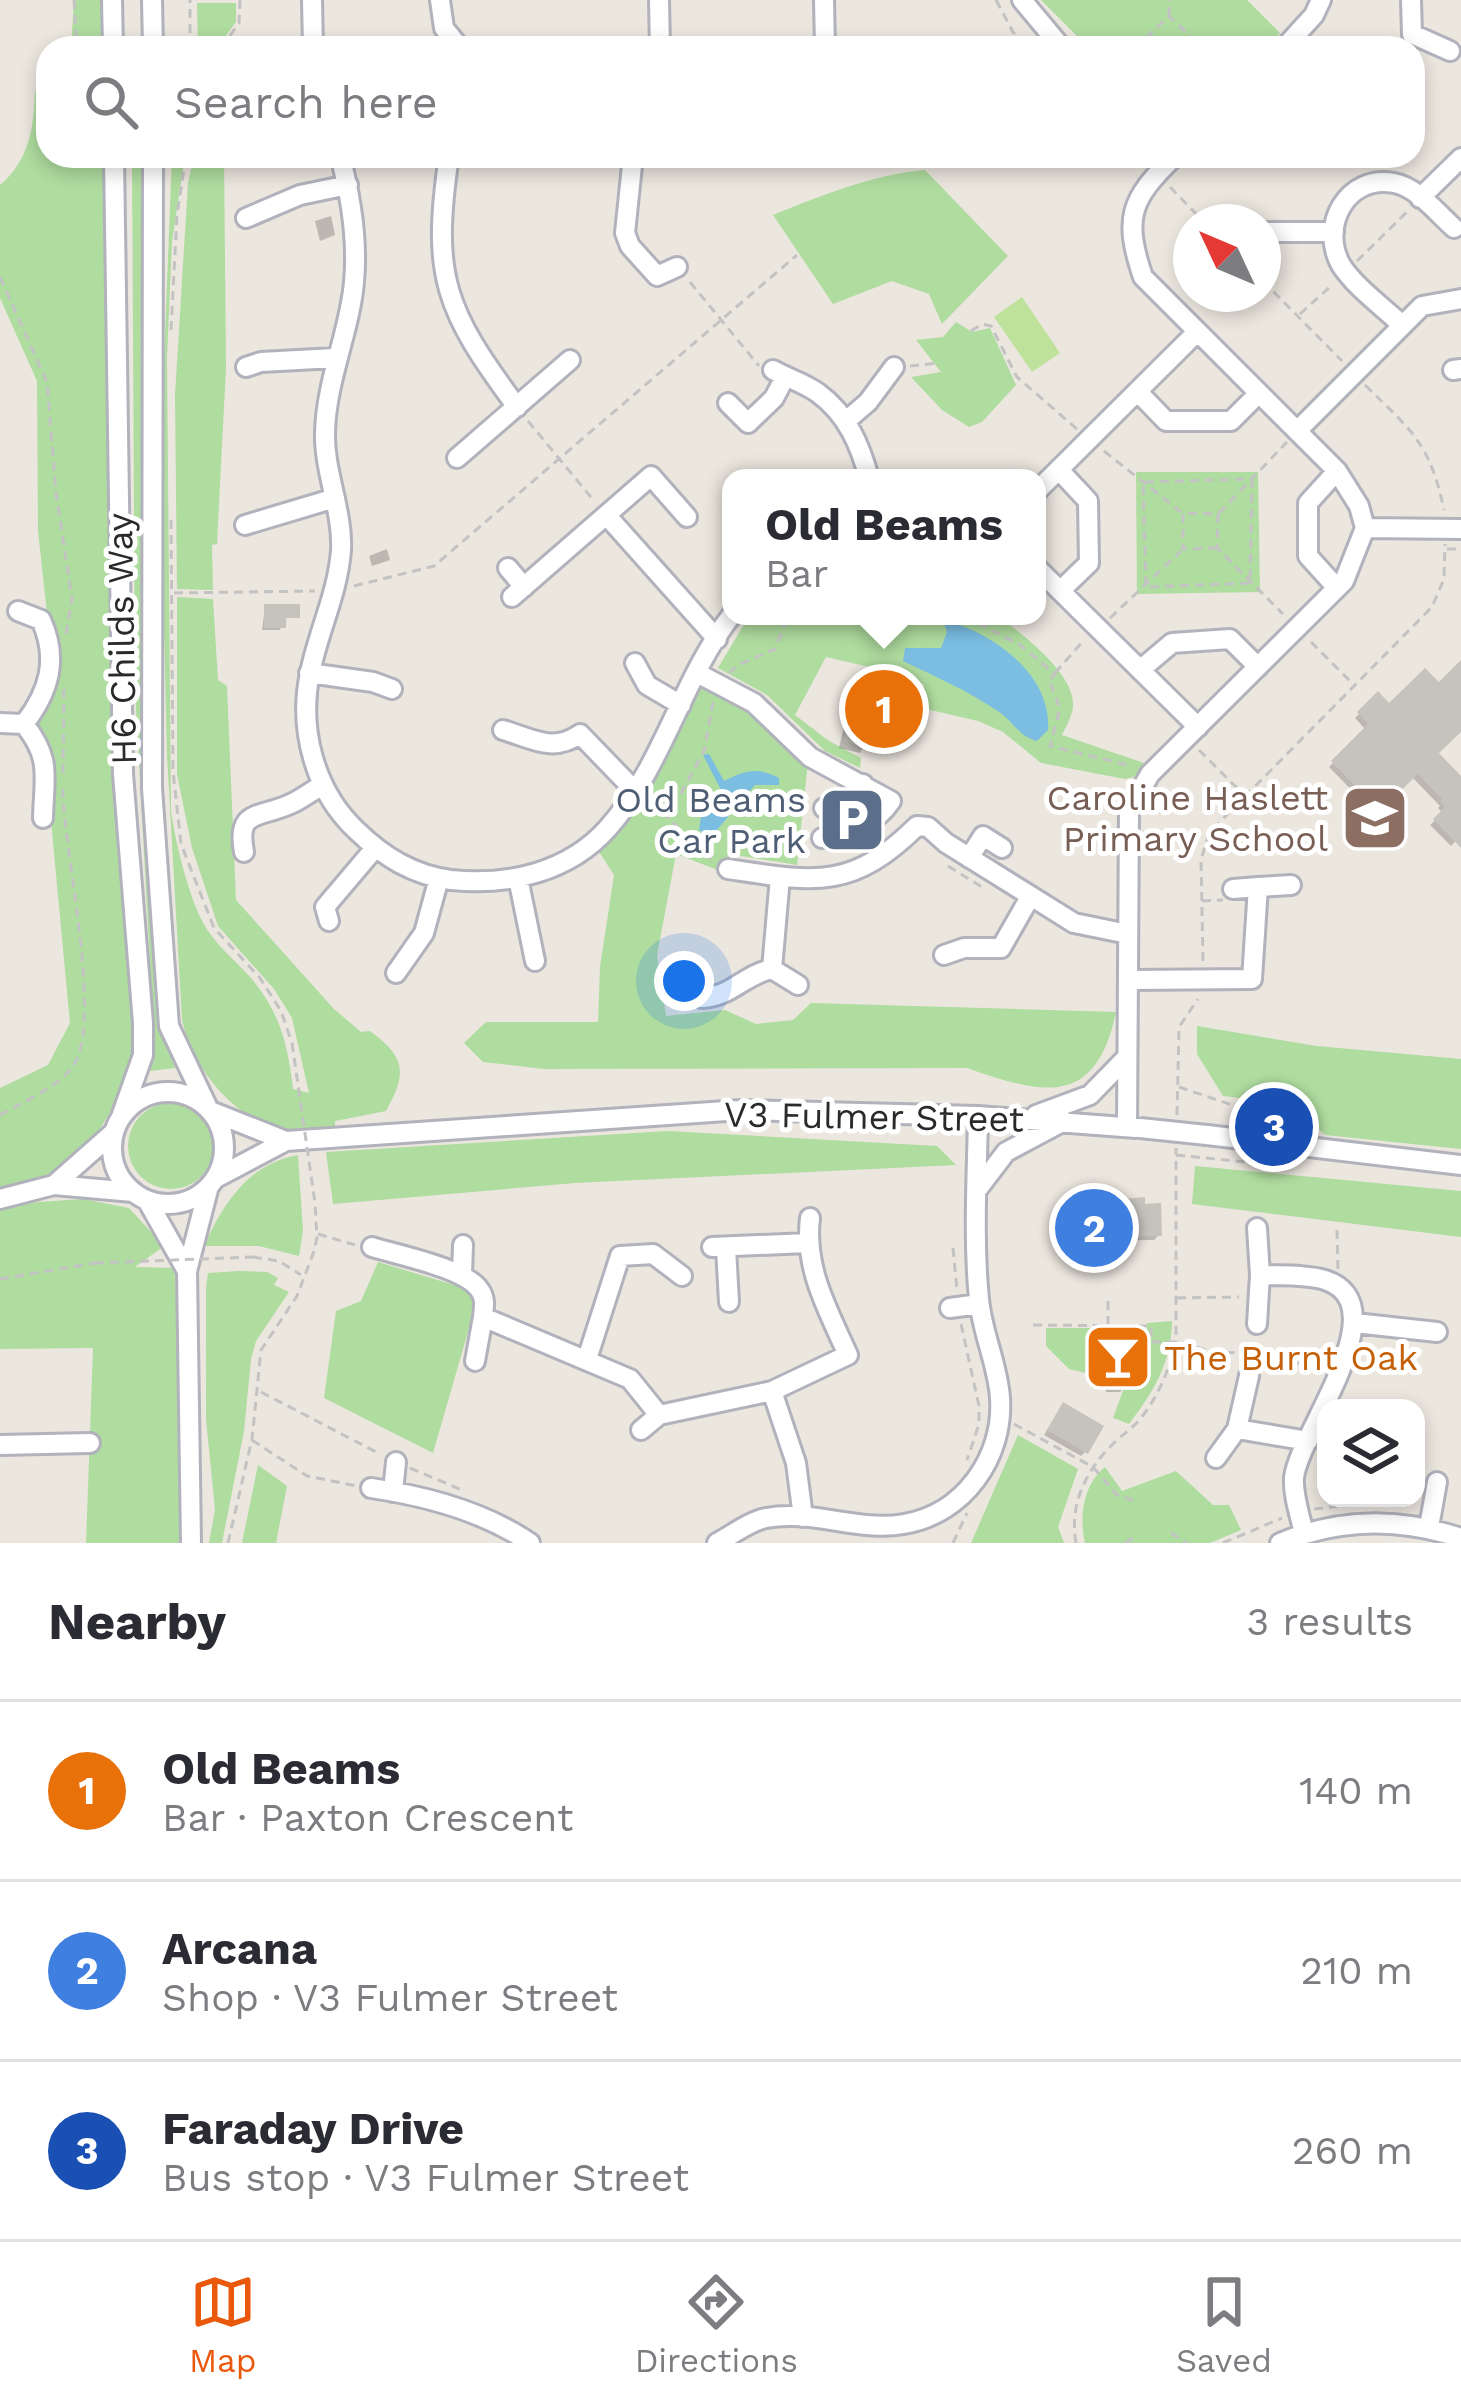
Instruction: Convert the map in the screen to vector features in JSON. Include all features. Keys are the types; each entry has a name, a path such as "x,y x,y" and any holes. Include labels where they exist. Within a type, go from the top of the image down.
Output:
{"street":[{"path":"152,0 152,36"},
{"path":"312,0 313,36"},
{"path":"440,0 444,28 450,36"},
{"path":"659,0 660,36"},
{"path":"824,0 825,36"},
{"path":"1022,0 1051,36"},
{"path":"1295,36 1322,0"},
{"path":"1403,36 1411,0"},
{"path":"1425,44 1450,51"},
{"path":"1420,198 1461,158"},
{"name":"H6 Childs Way","path":"115,168 123,774 143,1023 142,1055 117,1125"},
{"name":"H6 Childs Way","path":"153,168 152,788 169,1026 209,1109"},
{"path":"343,168 355,228 354,285 335,358 325,436 341,548 334,590 309,673 306,715 321,786 338,813 375,848 404,867 439,878 482,883 518,878 582,853 636,792 726,625"},
{"path":"447,168 441,212 446,290 463,328 517,407"},
{"path":"632,168 626,233 630,246 655,285 677,267"},
{"path":"1133,1128 1126,1057 1129,811 1150,774 1337,588 1358,554 1365,529 1359,506 1336,471 1143,277 1130,237 1139,194 1161,168"},
{"path":"1402,326 1346,272 1333,246 1335,215 1347,195 1376,182 1396,183 1420,198 1430,220 1454,229"},
{"path":"247,218 300,195 348,185"},
{"path":"1281,232 1334,232"},
{"path":"1297,431 1422,306 1461,298"},
{"path":"1046,482 1197,332"},
{"path":"246,367 335,358"},
{"path":"457,458 570,360"},
{"path":"846,421 868,402 894,367"},
{"path":"728,404 754,429 774,398 779,374 817,392 846,421 866,469"},
{"path":"1138,392 1166,421 1232,421 1259,393"},
{"path":"1059,470 1088,501 1089,542 1089,563 1060,591"},
{"path":"1336,471 1308,503 1308,556 1337,588"},
{"path":"508,568 518,592 651,476 687,517"},
{"path":"245,525 335,498"},
{"path":"608,517 717,639"},
{"path":"1365,529 1461,529"},
{"path":"1046,577 1141,670 1192,732"},
{"path":"18,611 41,620 50,640 46,695 25,724"},
{"path":"1141,670 1172,643 1230,639 1258,667"},
{"path":"635,663 647,685 681,705"},
{"path":"309,673 392,689"},
{"path":"697,673 771,716 810,757 891,801 860,828 822,838"},
{"path":"0,723 25,724"},
{"path":"25,724 42,746 43,818"},
{"path":"503,730 565,745 586,728 636,792"},
{"path":"824,808 857,798 863,784"},
{"path":"244,853 240,833 246,821 321,786"},
{"path":"966,824 1002,848"},
{"path":"728,869 830,878 875,863 917,826 928,827 1074,923 1128,934"},
{"path":"969,858 983,836"},
{"path":"321,910 375,848"},
{"path":"772,969 780,877"},
{"path":"398,960 424,933 439,878"},
{"path":"518,878 528,951"},
{"path":"1233,889 1291,885"},
{"path":"1129,980 1252,979 1258,887"},
{"path":"944,955 964,947 1006,954 1030,897"},
{"path":"703,998 730,992 757,972 772,969 787,974 798,985"},
{"path":"1026,1118 1090,1095 1126,1057"},
{"path":"54,1185 132,1105 161,1092 194,1097 209,1109 225,1144 187,1270 191,1543"},
{"name":"V3 Fulmer Street","path":"209,1109 286,1142"},
{"name":"V3 Fulmer Street","path":"213,1182 286,1142 741,1110 1026,1118 1461,1166"},
{"path":"718,1543 764,1518 803,1516 898,1526 918,1521 971,1487 996,1449 1000,1400 979,1304 978,1115"},
{"path":"977,1190 1006,1152 1064,1121"},
{"path":"117,1125 113,1158 117,1171 140,1196 187,1270"},
{"path":"0,1199 54,1185 181,1203 213,1182"},
{"path":"641,1430 659,1414 772,1391 855,1353 814,1279 808,1243 810,1218"},
{"path":"1257,1228 1257,1324"},
{"path":"729,1302 719,1248 808,1243"},
{"path":"462,1275 463,1245"},
{"path":"372,1247 462,1275 477,1286 484,1300 476,1361"},
{"path":"587,1359 612,1256 653,1254 682,1276"},
{"path":"1260,1275 1321,1279 1348,1300 1355,1323 1336,1399"},
{"path":"954,1308 979,1304"},
{"path":"483,1317 630,1379 659,1414"},
{"path":"1355,1323 1437,1332"},
{"path":"1216,1458 1237,1429 1249,1376"},
{"path":"772,1391 796,1463 803,1516"},
{"path":"1237,1429 1308,1441"},
{"path":"1304,1533 1294,1482 1317,1429"},
{"path":"0,1445 90,1444"},
{"path":"394,1492 396,1462"},
{"path":"1429,1528 1437,1481"},
{"path":"370,1488 465,1511 509,1537 530,1543"},
{"path":"918,1521 926,1543"},
{"path":"1280,1543 1304,1533 1380,1522 1429,1528 1461,1538"},
{"path":"830,1543 842,1523"}],"path":[{"path":"74,0 76,36"},
{"path":"190,0 190,36"},
{"path":"229,36 238,23 240,0"},
{"path":"996,0 1017,36"},
{"path":"1169,0 1169,16 1190,36"},
{"path":"1148,36 1169,16"},
{"path":"170,347 184,168"},
{"path":"1156,173 1186,204"},
{"path":"1299,316 1420,198"},
{"path":"172,593 334,590 434,566 797,255"},
{"path":"677,267 756,365 779,374"},
{"path":"0,278 47,382 56,493 72,598 65,642"},
{"path":"1281,298 1354,374"},
{"path":"970,331 991,326 1017,377 1183,513 1218,514"},
{"path":"894,367 938,363"},
{"path":"517,407 608,517"},
{"path":"1297,431 1218,514 1217,548 1354,686"},
{"path":"1143,482 1252,479"},
{"path":"1250,583 1252,479"},
{"path":"1143,482 1146,587"},
{"path":"170,503 173,771 181,844 214,928 260,978 281,1011 292,1043 316,1234 297,1296 261,1350 252,1439 228,1543"},
{"path":"1183,513 1183,549"},
{"path":"1150,774 1095,755 1049,746 1060,708 1048,680 1183,549 1217,548"},
{"path":"1445,549 1461,549"},
{"path":"1146,587 1250,583"},
{"path":"662,812 679,796 704,751 706,723 721,686 738,665 775,649 784,625"},
{"path":"982,625 1020,645 1055,674"},
{"path":"0,1115 72,1069 82,1049 85,993 62,806 64,689"},
{"path":"1192,732 1244,795"},
{"path":"636,792 697,850 728,869"},
{"path":"1178,1086 1284,1118"},
{"path":"1175,1156 1286,1166"},
{"path":"1332,1283 1340,1252 1337,1230"},
{"path":"316,1234 372,1247"},
{"path":"1165,1239 1176,1239"},
{"path":"953,1248 954,1308 979,1406 979,1424 966,1464"},
{"path":"0,1279 95,1263 253,1257 279,1261 302,1276"},
{"path":"1176,1298 1259,1297"},
{"path":"1108,1301 1108,1328"},
{"path":"1033,1325 1151,1326 1149,1342 1176,1342 1219,1353 1292,1349 1312,1360 1341,1366"},
{"path":"1258,1352 1280,1364 1312,1360"},
{"path":"1013,1423 1093,1467 1117,1495 1138,1502"},
{"path":"252,1439 307,1476 370,1488"},
{"path":"953,1543 967,1515 958,1499"},
{"path":"1172,1533 1186,1543"},
{"path":"1125,1543 1135,1537"}],"green space":[{"path":"74,0 109,0 110,36 72,36"},
{"path":"1041,0 1247,0 1280,33 1277,36 1077,36"},
{"path":"197,3 236,3 236,22 226,36 198,36"},
{"path":"36,91 36,168 114,168 136,1024 122,1089 87,1146 47,1178 0,1191 0,1088 48,1065 70,1023 45,757 24,724 50,640 38,531 37,381 0,298 0,185 18,165"},
{"path":"132,168 151,168 142,412 147,769 164,1035 175,1068 150,1071 154,1033 135,692"},
{"path":"172,168 183,168 172,242 167,358 171,810 180,857 204,924 260,990 275,1016 293,1089 309,1093 292,1018 274,989 218,926 192,848 177,774 177,597 213,599 218,680 227,686 236,900 334,1009 361,1032 370,1031 382,1040 396,1057 398,1086 386,1111 312,1130 277,1128 258,1121 223,1095 188,1039 182,1020 167,755 160,463"},
{"path":"191,168 224,168 226,367 217,544 212,545 213,590 177,589 175,395"},
{"path":"925,170 1008,256 942,324 929,294 892,281 833,304 773,215 866,181"},
{"path":"1022,297 1060,353 1032,372 994,317"},
{"path":"956,322 972,332 990,328 1016,385 982,422 969,427 942,410 911,377 941,372 916,340 943,337"},
{"path":"1136,472 1258,472 1260,592 1137,594"},
{"path":"744,625 1010,625 1046,656 1066,681 1073,707 1062,735 1144,763 1138,776 1125,779 1041,763 1003,732 922,708 924,685 896,667 891,672 826,657 795,715 861,758 860,768 825,751 767,695 718,668"},
{"path":"700,685 744,702 808,762 797,865 735,855 725,862 723,872 676,854 657,955 666,1016 725,1010 756,1024 793,1020 811,1003 1116,1012 1095,1065 1080,1079 1042,1087 967,1068 544,1069 483,1062 464,1043 486,1022 598,1022 600,967 614,875 598,850 627,820"},
{"path":"1197,1026 1317,1046 1461,1059 1461,1149 1325,1135 1291,1104 1223,1096 1197,1054"},
{"path":"171,1103 202,1115 214,1146 202,1177 171,1189 140,1177 128,1146 140,1115"},
{"path":"668,1131 937,1146 956,1165 575,1183 333,1204 326,1152"},
{"path":"298,1155 303,1231 299,1256 259,1246 204,1246 240,1187 265,1167"},
{"path":"1195,1166 1461,1191 1461,1237 1192,1204"},
{"path":"83,1199 129,1208 164,1246 135,1267 174,1268 190,1444 191,1543 86,1543 93,1348 0,1349 0,1210 24,1203"},
{"path":"378,1262 464,1288 476,1304 433,1453 324,1398 336,1311 361,1301"},
{"path":"267,1272 278,1278 274,1285 289,1292 256,1341 222,1543 209,1543 215,1510 206,1419 206,1288 208,1273"},
{"path":"1172,1321 1165,1364 1153,1388 1129,1424 1113,1418 1128,1388 1128,1372 1147,1371 1147,1323"},
{"path":"1046,1328 1090,1328 1090,1374 1069,1369 1046,1346"},
{"path":"1018,1435 1078,1469 1058,1527 1064,1543 971,1543"},
{"path":"258,1465 287,1486 276,1543 242,1543"},
{"path":"1105,1467 1122,1491 1176,1471 1213,1505 1229,1505 1241,1530 1210,1543 1085,1543 1085,1502"}],"water":[{"path":"945,625 959,625 981,635 1030,674 1047,710 1048,730 1037,741 976,697 903,661 905,648 941,648"},
{"path":"709,754 724,781 752,771 779,778 779,785 755,785 711,837 699,830 701,817 721,790 703,755"}],"building":[{"path":"264,604 300,604 300,618 286,618 286,628 264,628"},
{"path":"1461,660 1461,732 1439,753 1461,776 1461,848 1433,819 1445,807 1418,774 1380,811 1331,761 1368,724 1357,712 1378,691 1389,703 1425,668 1439,682"},
{"path":"860,673 922,689 910,736 874,730 869,748 844,742"},
{"path":"1145,1197 1145,1204 1161,1203 1162,1236 1071,1238 1069,1204"},
{"name":"The Burnt Oak","path":"1146,1329 1147,1372 1128,1372 1128,1388 1109,1388 1109,1376 1090,1376 1090,1330"},
{"path":"1063,1402 1104,1426 1088,1454 1047,1430"}],"place":[{"name":"Old Beams","path":"884,709"},
{"name":"Caroline Haslett Primary School","path":"1375,818"},
{"name":"Old Beams Car Park","path":"852,820"},
{"name":"Faraday Drive","path":"1274,1127"},
{"name":"Arcana","path":"1094,1228"},
{"name":"The Burnt Oak","path":"1118,1357"}]}
